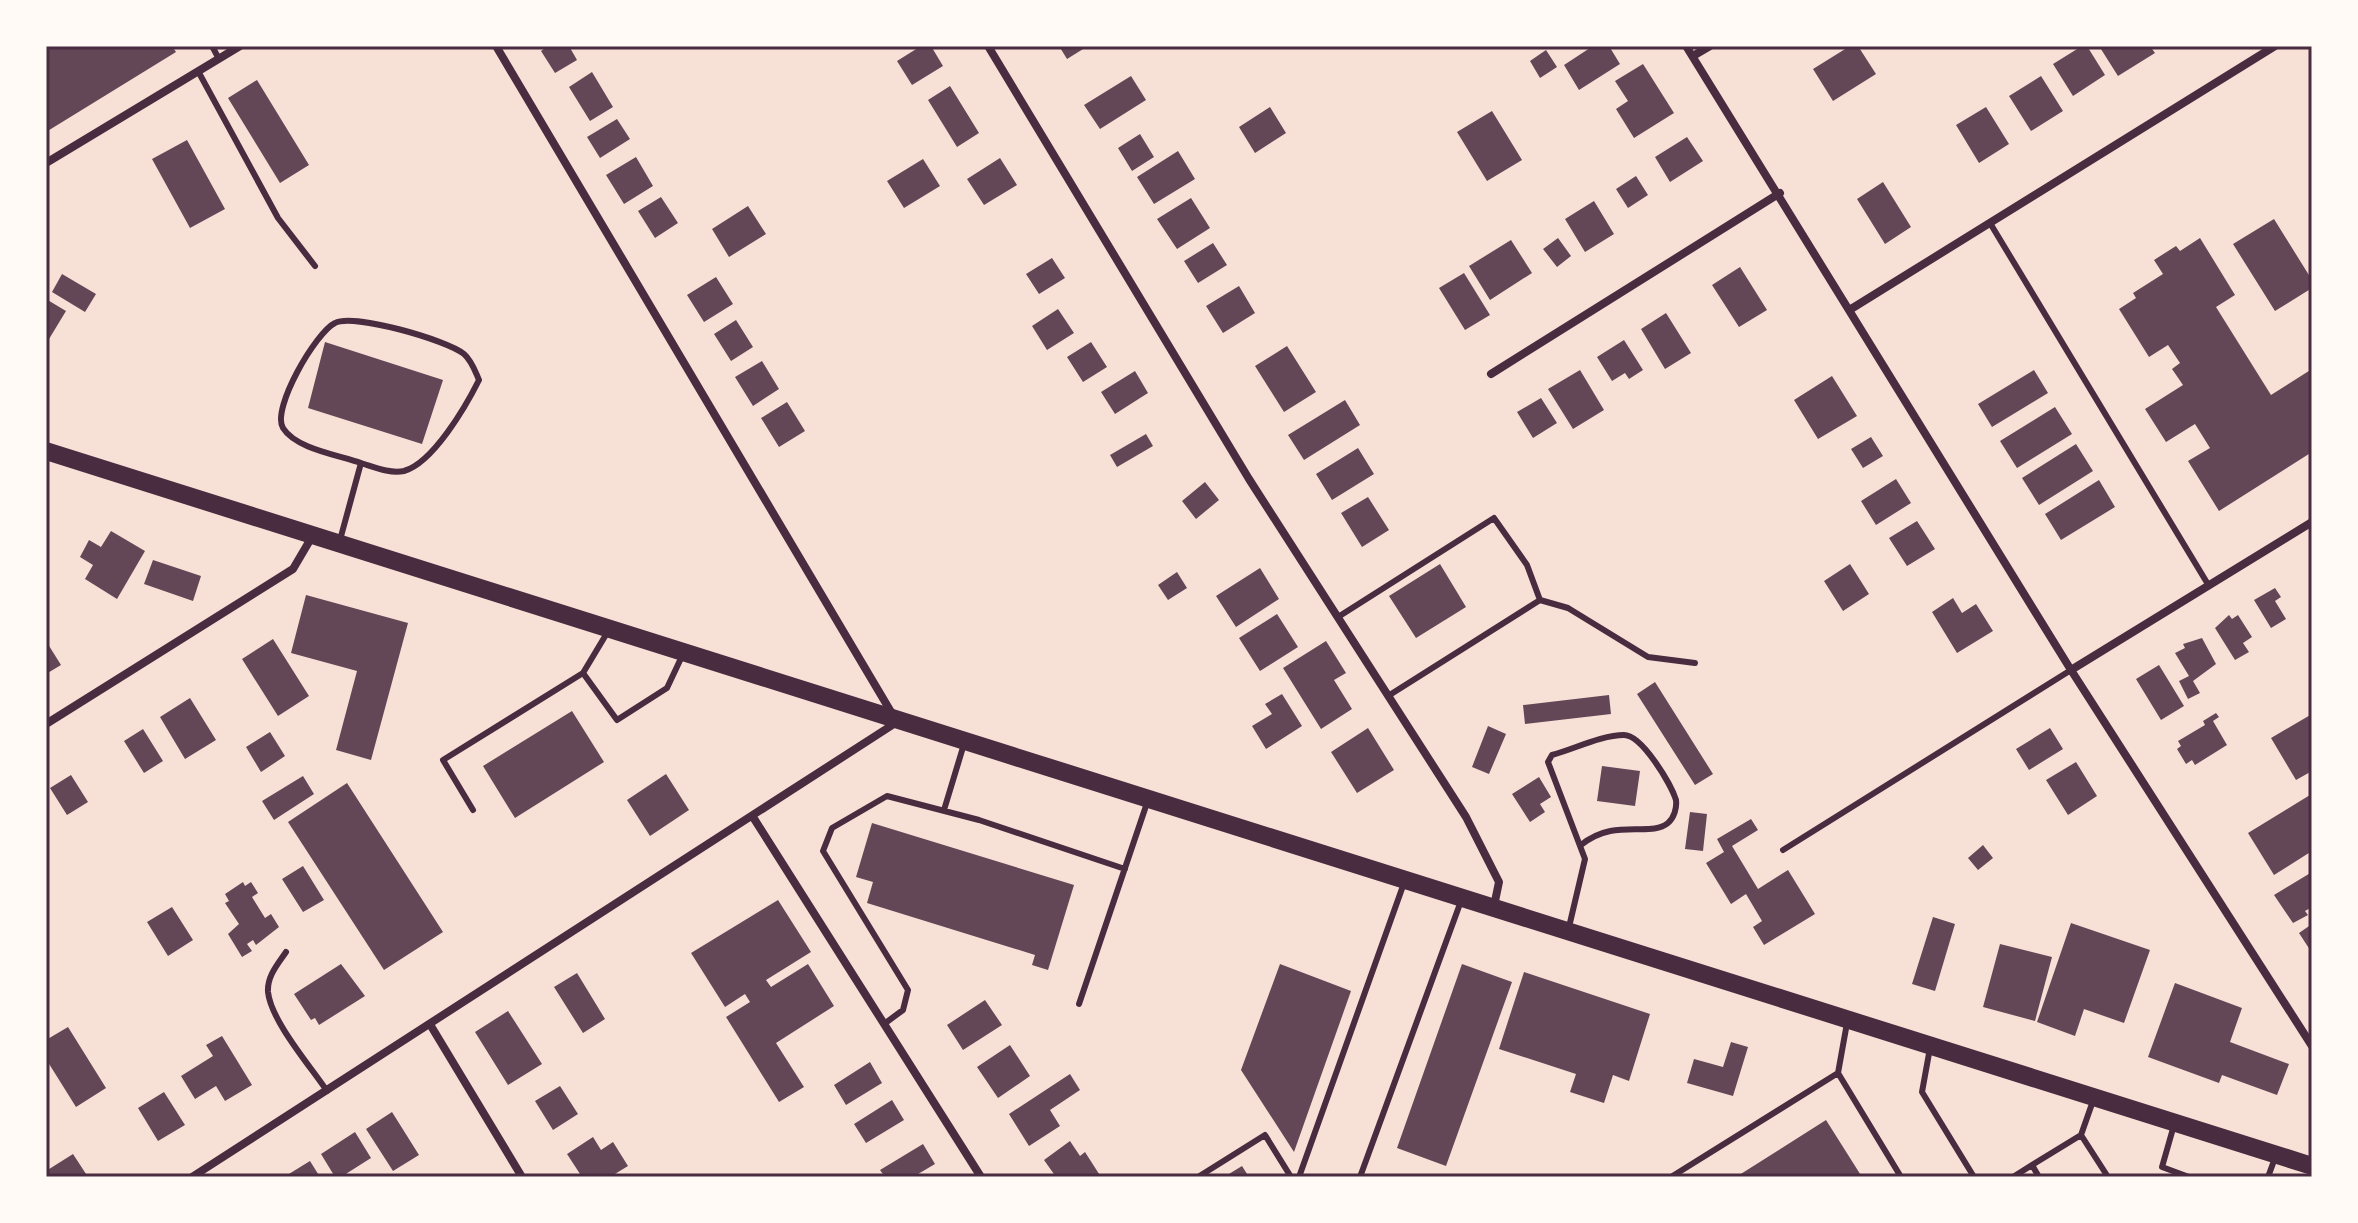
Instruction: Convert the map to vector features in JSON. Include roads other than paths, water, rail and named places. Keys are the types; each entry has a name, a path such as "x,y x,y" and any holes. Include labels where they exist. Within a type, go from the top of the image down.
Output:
{"main road":[{"path":"46,451 2312,1166"}],"street":[{"path":"46,163 240,46"},
{"path":"192,1177 431,1026 897,722 496,46"},
{"path":"988,46 1249,479 1466,817 1499,882 1493,907"},
{"path":"1686,46 1780,193 2071,670 2312,1046"},
{"path":"1693,56 1710,46"},
{"path":"1851,309 2275,46"},
{"path":"1491,374 1780,193"},
{"path":"2071,670 2312,522"},
{"path":"46,724 293,569 313,535"},
{"path":"753,817 981,1177"},
{"path":"431,1026 522,1177"}],"lane":[{"path":"212,46 219,59"},
{"path":"198,71 278,218 315,266"},
{"path":"1990,223 2209,586"},
{"path":"347,320 419,335 463,353 479,380 466,406 433,449 417,465 402,471 389,471 361,463 297,441 283,428 280,417 284,401 317,337 335,322 347,320"},
{"path":"339,543 361,463"},
{"path":"1338,617 1494,518 1527,565 1540,600"},
{"path":"1388,696 1540,600 1568,608 1648,657 1695,663"},
{"path":"473,810 443,760 583,673 608,630"},
{"path":"583,673 617,720 667,688 683,654"},
{"path":"1783,850 2071,670"},
{"path":"1568,930 1585,859 1549,770 1552,755 1625,735 1636,738 1646,747 1676,800 1675,812 1669,823 1658,828 1611,828 1595,833 1581,845"},
{"path":"944,810 964,743"},
{"path":"884,1024 903,1010 908,990 823,851 832,828 887,796 944,810 1125,869"},
{"path":"1079,1004 1148,800"},
{"path":"1299,1177 1405,879"},
{"path":"1363,1176 1462,897"},
{"path":"286,952 271,973 268,992 276,1015 327,1091"},
{"path":"1847,1019 1838,1073 1901,1177"},
{"path":"1931,1044 1922,1092 1974,1177"},
{"path":"1671,1177 1838,1073"},
{"path":"2013,1177 2081,1135 2095,1097"},
{"path":"2175,1122 2162,1167 2189,1177"},
{"path":"1198,1177 1265,1135 1291,1177"},
{"path":"2081,1135 2108,1177"},
{"path":"2268,1177 2277,1155"},
{"path":"2032,1165 2039,1177"}]}
